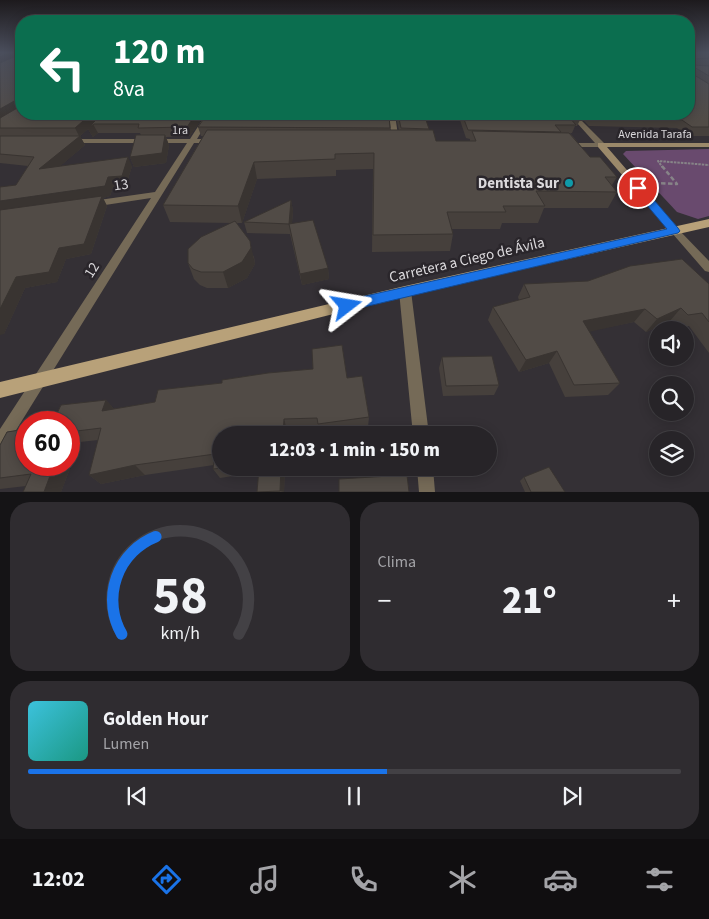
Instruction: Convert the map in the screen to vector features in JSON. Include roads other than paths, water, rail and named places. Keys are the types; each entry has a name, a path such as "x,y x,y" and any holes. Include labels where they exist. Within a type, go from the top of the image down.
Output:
{"main road":[{"name":"Carretera a Ciego de Ávila","path":"0,390 405,292 709,223"}],"street":[{"name":"12","path":"0,443 205,120"},
{"path":"393,120 396,141"},
{"path":"578,120 709,268"},
{"path":"82,141 89,134"},
{"name":"1ra","path":"64,141 222,141"},
{"path":"386,141 405,141"},
{"path":"562,144 601,145"},
{"name":"Avenida Tarafa","path":"601,145 709,145"},
{"name":"13","path":"85,205 158,194"},
{"path":"405,292 420,426"},
{"path":"426,476 427,492"}],"place":[{"name":"Dentista Sur","path":"569,183"}]}
